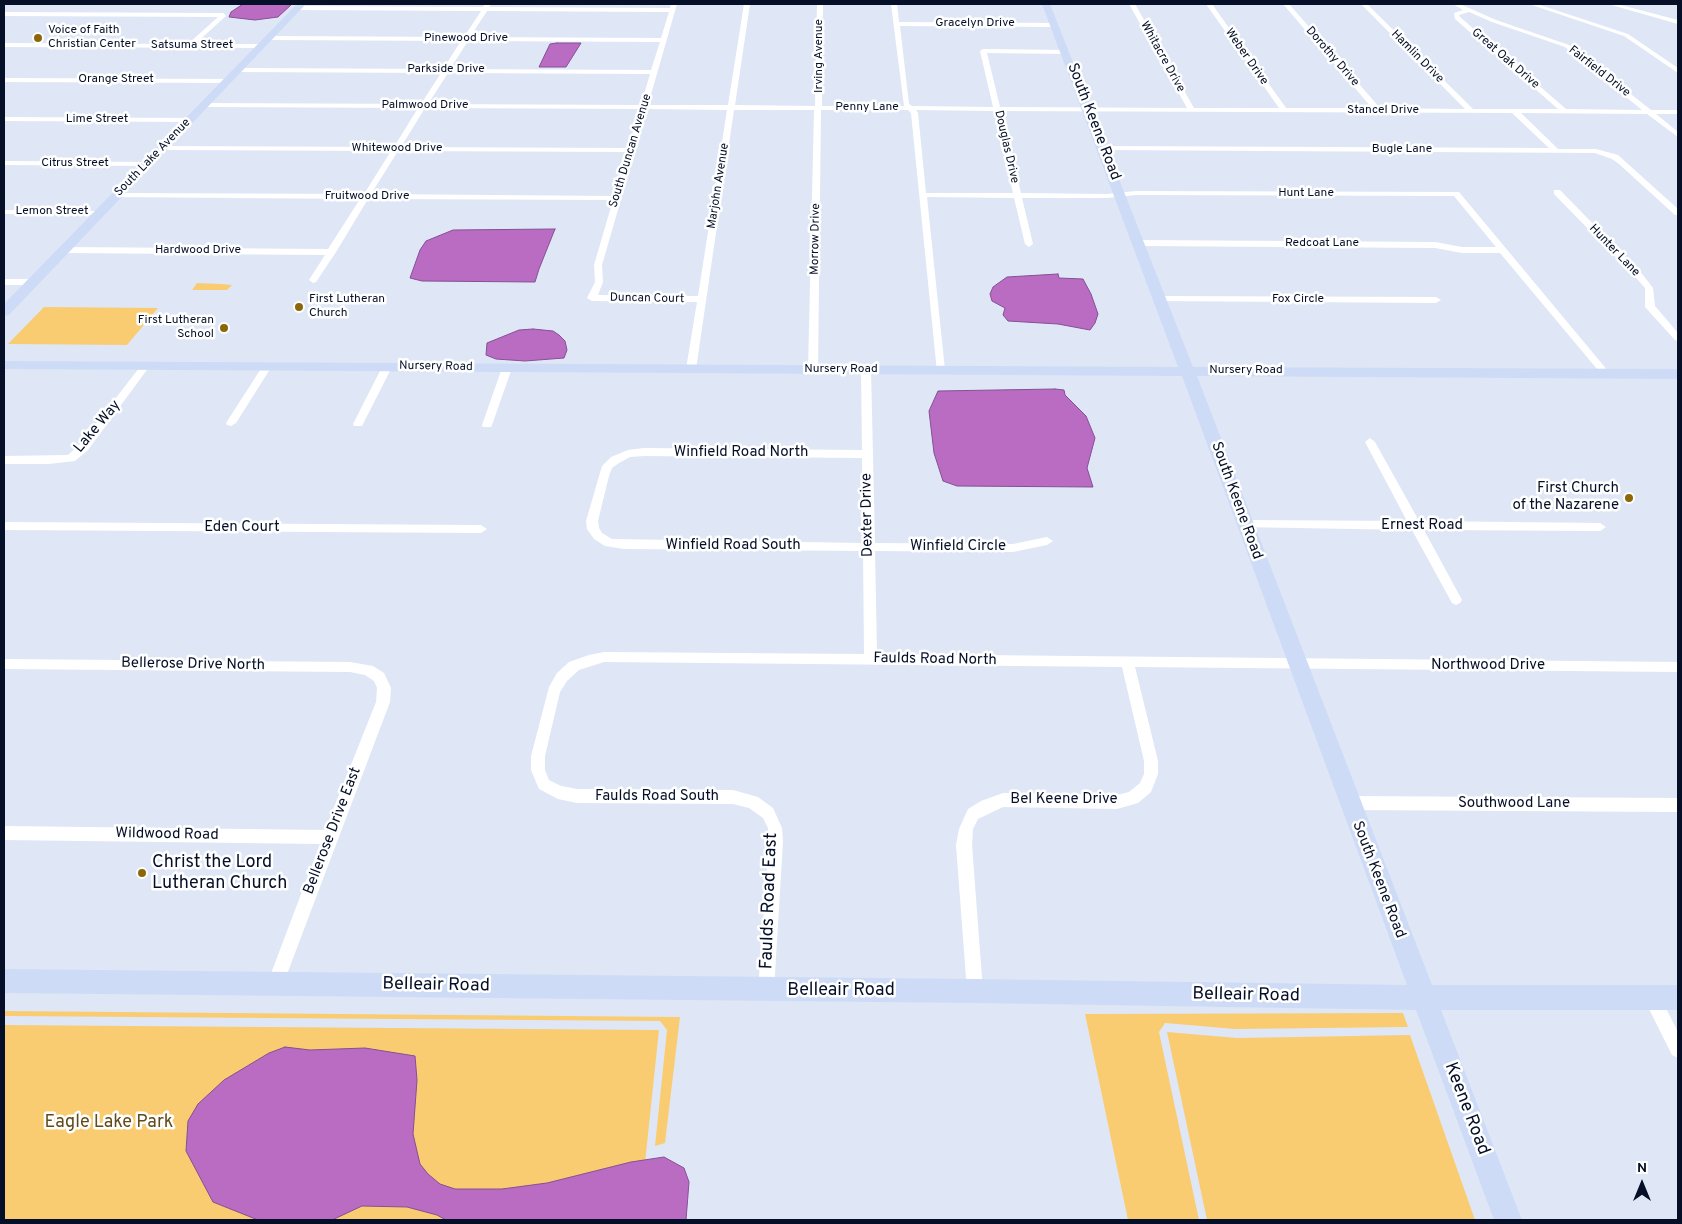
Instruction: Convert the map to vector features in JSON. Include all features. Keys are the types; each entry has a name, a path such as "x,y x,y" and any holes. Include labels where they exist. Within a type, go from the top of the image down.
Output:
{"main road":[{"name":"South Keene Road","path":"1046,4 1188,371"},
{"name":"Keene Road","path":"1423,998 1508,1220"}],"street":[{"name":"Marjohn Avenue","path":"690,369 747,4"},
{"name":"Irving Avenue","path":"819,108 820,4"},
{"path":"894,4 906,104 914,112 940,370"},
{"name":"Whitacre Drive","path":"1132,4 1192,110"},
{"name":"Weber Drive","path":"1209,4 1284,110"},
{"name":"Dorothy Drive","path":"1286,4 1378,111"},
{"name":"Hamlin Drive","path":"1364,4 1471,111"},
{"name":"Fairfield Drive","path":"1456,4 1494,21 1567,46 1678,135"},
{"path":"1532,4 1626,35 1678,71"},
{"path":"1611,4 1678,22"},
{"path":"300,6 673,7"},
{"name":"South Lake Avenue","path":"4,312 300,6"},
{"path":"313,280 486,6"},
{"name":"South Duncan Avenue","path":"592,298 599,282 598,265 673,7"},
{"name":"Great Oak Drive","path":"1468,10 1456,14 1457,18 1564,111"},
{"path":"4,14 224,15 189,46"},
{"path":"1462,21 1470,21"},
{"path":"1478,21 1494,21"},
{"name":"Gracelyn Drive","path":"896,24 1054,25"},
{"name":"Pinewood Drive","path":"265,42 466,39 663,40"},
{"name":"Satsuma Street","path":"4,45 189,46 265,42"},
{"name":"Douglas Drive","path":"1029,244 983,51 1066,52"},
{"name":"Parkside Drive","path":"239,70 654,72"},
{"name":"Orange Street","path":"4,80 228,81"},
{"name":"Palmwood Drive","path":"205,105 645,107"},
{"name":"Penny Lane","path":"645,107 1088,109"},
{"name":"Morrow Drive","path":"813,370 819,108"},
{"name":"Stancel Drive","path":"1088,109 1678,112"},
{"path":"1514,111 1555,150"},
{"name":"Lime Street","path":"4,119 190,120"},
{"name":"Whitewood Drive","path":"163,148 632,150"},
{"name":"Bugle Lane","path":"1103,148 1555,150 1596,152 1615,158 1678,213"},
{"name":"Citrus Street","path":"4,163 147,164"},
{"name":"Hunter Lane","path":"1557,192 1640,277 1648,288 1650,307 1678,338"},
{"name":"Hunt Lane","path":"922,195 1107,196 1136,193 1456,194 1605,373"},
{"name":"Fruitwood Drive","path":"117,195 617,198"},
{"name":"Lemon Street","path":"4,212 100,213"},
{"name":"Redcoat Lane","path":"1139,243 1435,245 1462,250 1504,250"},
{"name":"Hardwood Drive","path":"64,250 332,252"},
{"path":"4,282 33,282"},
{"name":"Duncan Court","path":"592,298 701,299"},
{"name":"Fox Circle","path":"1160,299 1436,300"},
{"name":"Nursery Road","path":"4,365 1678,374"},
{"name":"Lake Way","path":"4,460 71,458 84,447 146,365"},
{"path":"231,424 267,366"},
{"path":"358,424 387,367"},
{"path":"487,425 507,368"},
{"name":"Dexter Drive","path":"866,370 871,659"},
{"name":"South Keene Road","path":"1188,371 1423,998"},
{"path":"1370,442 1456,600"},
{"name":"Winfield Road North","path":"598,536 592,521 603,476 607,466 628,454 644,452 867,454"},
{"name":"Ernest Road","path":"1244,524 1600,526"},
{"name":"Eden Court","path":"4,526 481,529"},
{"name":"Winfield Road South","path":"598,536 609,543 624,545 869,547"},
{"name":"Winfield Circle","path":"869,547 1013,548 1047,541"},
{"name":"Faulds Road North","path":"544,784 538,770 538,756 554,691 562,677 574,666 604,657 1298,665"},
{"name":"Bel Keene Drive","path":"974,991 964,845 966,829 973,814 986,806 1002,800 1117,802 1133,798 1146,787 1151,774 1151,761 1128,662"},
{"name":"Bellerose Drive North","path":"4,664 350,667 368,670 379,677"},
{"name":"Northwood Drive","path":"1298,665 1678,667"},
{"name":"Bellerose Drive East","path":"275,984 382,702 384,688 379,677"},
{"name":"Faulds Road South","path":"544,784 558,792 577,796 734,797 753,802 768,813"},
{"name":"Southwood Lane","path":"1349,803 1678,805"},
{"name":"Faulds Road East","path":"766,990 776,841 775,828 768,813"},
{"name":"Wildwood Road","path":"4,833 330,837"},
{"name":"Belleair Road","path":"4,982 974,991 1423,998 1678,997"},
{"path":"1651,997 1678,1049"}],"green space":[{"path":"197,283 232,285 227,290 192,290"},
{"path":"44,307 158,308 127,345 8,344"},
{"path":"4,1011 680,1017 665,1143 655,1146 667,1030 660,1021 4,1016"},
{"path":"1403,1013 1408,1027 1235,1029 1165,1023 1159,1032 1199,1220 1128,1220 1085,1014"},
{"name":"Eagle Lake Park","path":"4,1025 659,1030 639,1220 4,1220"},
{"path":"1167,1032 1237,1038 1410,1035 1475,1220 1207,1220"}],"shaded area":[{"path":"243,4 292,4 278,17 255,20 229,17 231,12"},
{"path":"581,43 566,67 539,67 550,44"},
{"path":"555,229 535,282 422,281 410,278 420,250 426,241 453,230"},
{"path":"1058,274 1059,278 1083,279 1098,314 1090,330 1058,324 1008,321 1003,315 1005,308 992,301 990,294 993,287 1007,277"},
{"path":"519,330 553,331 559,335 565,341 567,350 564,358 525,361 496,359 486,355 487,343"},
{"path":"1064,390 1065,395 1086,416 1095,438 1087,468 1093,487 957,486 943,481 934,453 929,411 938,391"},
{"path":"285,1047 310,1050 365,1048 415,1056 417,1080 413,1134 420,1164 440,1184 455,1189 502,1189 547,1183 631,1162 664,1157 684,1168 689,1182 686,1220 446,1220 437,1215 407,1207 362,1206 332,1220 258,1220 213,1202 186,1151 188,1121 198,1104 224,1080 269,1053"}],"place":[{"name":"Voice of Faith Christian Center","path":"38,38"},
{"name":"First Lutheran Church","path":"299,307"},
{"name":"First Lutheran School","path":"224,328"},
{"name":"First Church of the Nazarene","path":"1629,498"},
{"name":"Christ the Lord Lutheran Church","path":"142,873"}]}
